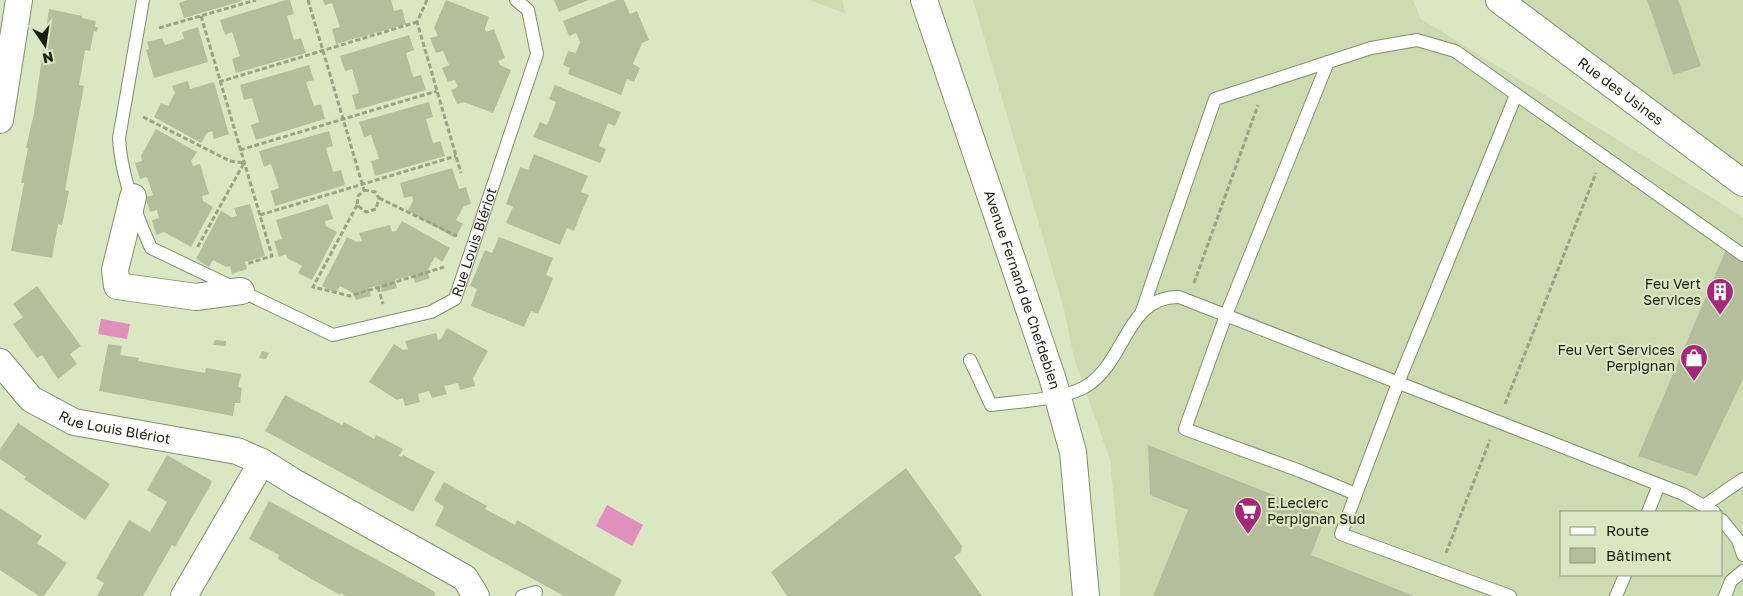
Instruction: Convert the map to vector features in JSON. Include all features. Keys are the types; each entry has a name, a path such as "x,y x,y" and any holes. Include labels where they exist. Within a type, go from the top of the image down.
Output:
{"street":[{"path":"0,119 19,0"},
{"name":"Avenue Fernand de Chefdebien","path":"924,0 1057,395 1073,452 1084,593"},
{"name":"Rue des Usines","path":"1499,0 1743,184"},
{"path":"133,197 115,270 117,286 196,297 241,291"},
{"name":"Rue Louis Blériot","path":"0,362 32,399 74,422 237,451 262,462 465,578 476,596"},
{"path":"184,596 262,462"}],"lane":[{"name":"Rue Louis Blériot","path":"143,0 119,138 120,158 143,230 151,248 333,336 431,312 455,298 538,54 528,10 516,0"},
{"path":"970,360 991,405 1057,395 1086,387 1102,375 1142,311 1215,99 1371,48 1417,40 1455,52 1743,255"},
{"path":"1328,62 1226,315 1185,429 1356,494"},
{"path":"1510,596 1341,534 1398,383 1516,95"},
{"path":"1142,311 1154,302 1168,297 1188,300 1659,484 1710,509 1743,479"},
{"path":"1648,511 1659,484"},
{"path":"1723,521 1738,540 1743,555"},
{"path":"1725,596 1731,581 1743,571"},
{"path":"1616,596 1624,576"},
{"path":"522,596 536,592"}],"path":[{"path":"137,34 256,0"},
{"path":"308,0 364,190"},
{"path":"427,0 417,22 461,173"},
{"path":"201,16 272,256 238,267 241,291"},
{"path":"219,82 417,22"},
{"path":"1188,300 1258,104 1253,87"},
{"path":"240,150 437,91"},
{"path":"124,108 230,161 244,163"},
{"path":"260,216 456,156"},
{"path":"1439,570 1603,156"},
{"path":"187,266 244,163"},
{"path":"364,190 375,192 379,198 473,245"},
{"path":"364,190 358,196 357,205 313,287 350,296 446,267 461,238"},
{"path":"357,205 366,212 376,209 379,198"}],"shaded area":[{"path":"810,0 842,0 846,14"},
{"path":"973,0 1413,0 1421,19 1743,217 1743,596 1120,596 1120,565 1110,460 1074,358 1064,309"},
{"path":"1517,0 1743,0 1743,167"},
{"path":"101,319 130,324 127,339 98,334"},
{"path":"607,505 643,525 632,546 596,526"}],"building":[{"path":"187,0 242,1 184,18 179,3"},
{"path":"290,0 294,14 287,16 294,40 301,38 306,53 236,73 232,59 240,56 232,32 225,35 220,20"},
{"path":"323,0 391,0 394,11 402,9 406,24 336,44 332,29 340,27 332,3 325,5"},
{"path":"446,0 489,17 485,28 486,32 494,29 505,58 498,61 500,65 511,70 493,113 464,102 457,104 451,90 458,87 455,80 448,82 442,68 449,65 443,51 436,53 430,38 438,36 434,28"},
{"path":"554,0 589,0 559,12"},
{"path":"617,0 624,0 630,14 637,11 649,40 642,43 633,64 640,68 634,82 627,79 621,95 568,74 570,68 563,65 568,51 576,53 580,42 576,33 569,36 563,21"},
{"path":"1647,0 1678,0 1701,66 1673,75"},
{"path":"49,9 96,21 95,27 98,27 97,32 94,31 90,51 85,50 79,85 84,86 65,190 69,191 62,225 58,224 52,258 11,251 24,183 21,183 34,113"},
{"path":"198,27 208,62 154,78 146,50 149,49 147,42 162,38 165,45 184,39 182,32"},
{"path":"409,35 414,50 406,53 413,77 421,75 426,90 356,110 352,95 359,93 352,69 345,71 340,56"},
{"path":"309,65 314,80 306,82 314,106 321,104 325,119 256,140 251,125 259,122 252,98 244,100 240,85"},
{"path":"188,81 190,89 214,82 229,134 214,139 212,131 207,133 201,143 154,117 161,103 168,106 175,93 172,86"},
{"path":"555,85 621,112 615,126 608,123 599,146 606,149 600,163 533,137 540,122 547,125 556,102 549,99"},
{"path":"429,102 433,117 426,119 433,143 440,141 445,156 375,176 371,161 379,159 371,135 364,137 359,122"},
{"path":"156,129 197,152 191,161 193,166 200,164 209,194 202,196 203,201 213,207 191,247 164,232 156,235 152,220 159,218 157,210 150,212 145,197 153,195 147,177 140,179 135,163 142,161 141,156"},
{"path":"329,131 333,146 326,148 333,172 341,170 345,185 275,206 271,191 279,188 271,164 264,167 259,151"},
{"path":"534,154 588,176 581,192 589,195 574,231 567,228 560,245 506,223 513,207 506,204 520,167 528,170"},
{"path":"452,168 459,189 466,187 471,204 464,206 456,220 463,224 455,238 408,211 413,201 412,196 404,198 400,183"},
{"path":"250,204 265,256 245,262 247,269 232,274 230,266 226,267 213,260 209,267 196,259 221,211 232,217 237,216 234,208"},
{"path":"328,204 333,219 325,221 326,226 337,232 312,280 298,273 302,266 287,258 286,254 279,257 274,241 282,239 276,220"},
{"path":"402,221 450,248 442,262 435,257 427,271 430,278 415,283 413,275 395,280 397,288 382,292 380,285 368,288 371,296 356,300 353,293 340,286 336,293 322,286 347,237 357,242 362,241 359,233 390,225 392,232 396,231"},
{"path":"499,237 553,258 546,275 553,278 546,296 538,314 531,311 524,327 471,306 477,289 470,286 485,250 492,253"},
{"name":"Feu Vert Services","path":"1728,245 1743,253 1743,379 1697,476 1638,456"},
{"path":"37,286 81,346 70,354 77,364 58,379 42,355 37,358 13,324 23,317 13,304"},
{"path":"447,328 488,351 473,378 475,386 460,390 458,383 444,386 447,394 432,398 429,391 418,394 420,402 405,406 403,398 397,400 369,382 394,344 403,350 408,349 405,341 436,333 438,340 441,339"},
{"path":"215,340 226,341 226,346 213,345"},
{"path":"108,344 122,346 120,355 139,358 138,361 205,373 206,368 241,374 238,387 242,388 240,403 235,403 233,416 99,391"},
{"path":"262,351 269,353 266,359 259,358"},
{"path":"285,395 342,425 344,422 374,439 376,435 403,449 399,456 402,457 403,455 435,472 413,512 265,431"},
{"path":"18,423 110,484 85,520 24,479 26,477 0,459 0,449"},
{"name":"E.Leclerc Perpignan Sud","path":"1148,445 1326,516 1311,555 1414,596 1153,596 1188,510 1150,495"},
{"path":"167,455 212,481 210,486 175,547 172,545 143,596 97,596 104,583 96,578 129,520 150,532 167,502 147,490"},
{"path":"906,468 962,546 961,552 954,557 982,596 787,596 771,572"},
{"path":"444,482 487,506 485,509 515,525 517,520 622,580 614,596 564,596 435,525 444,507 434,500"},
{"path":"269,501 436,593 434,596 345,596 341,593 340,595 278,559 279,555 249,539"},
{"path":"0,508 42,536 37,543 67,563 44,596 39,596 0,570"}],"place":[{"name":"Feu Vert Services","path":"1720,316"},
{"name":"Feu Vert Services Perpignan","path":"1694,382"},
{"name":"E.Leclerc Perpignan Sud","path":"1248,535"}]}
